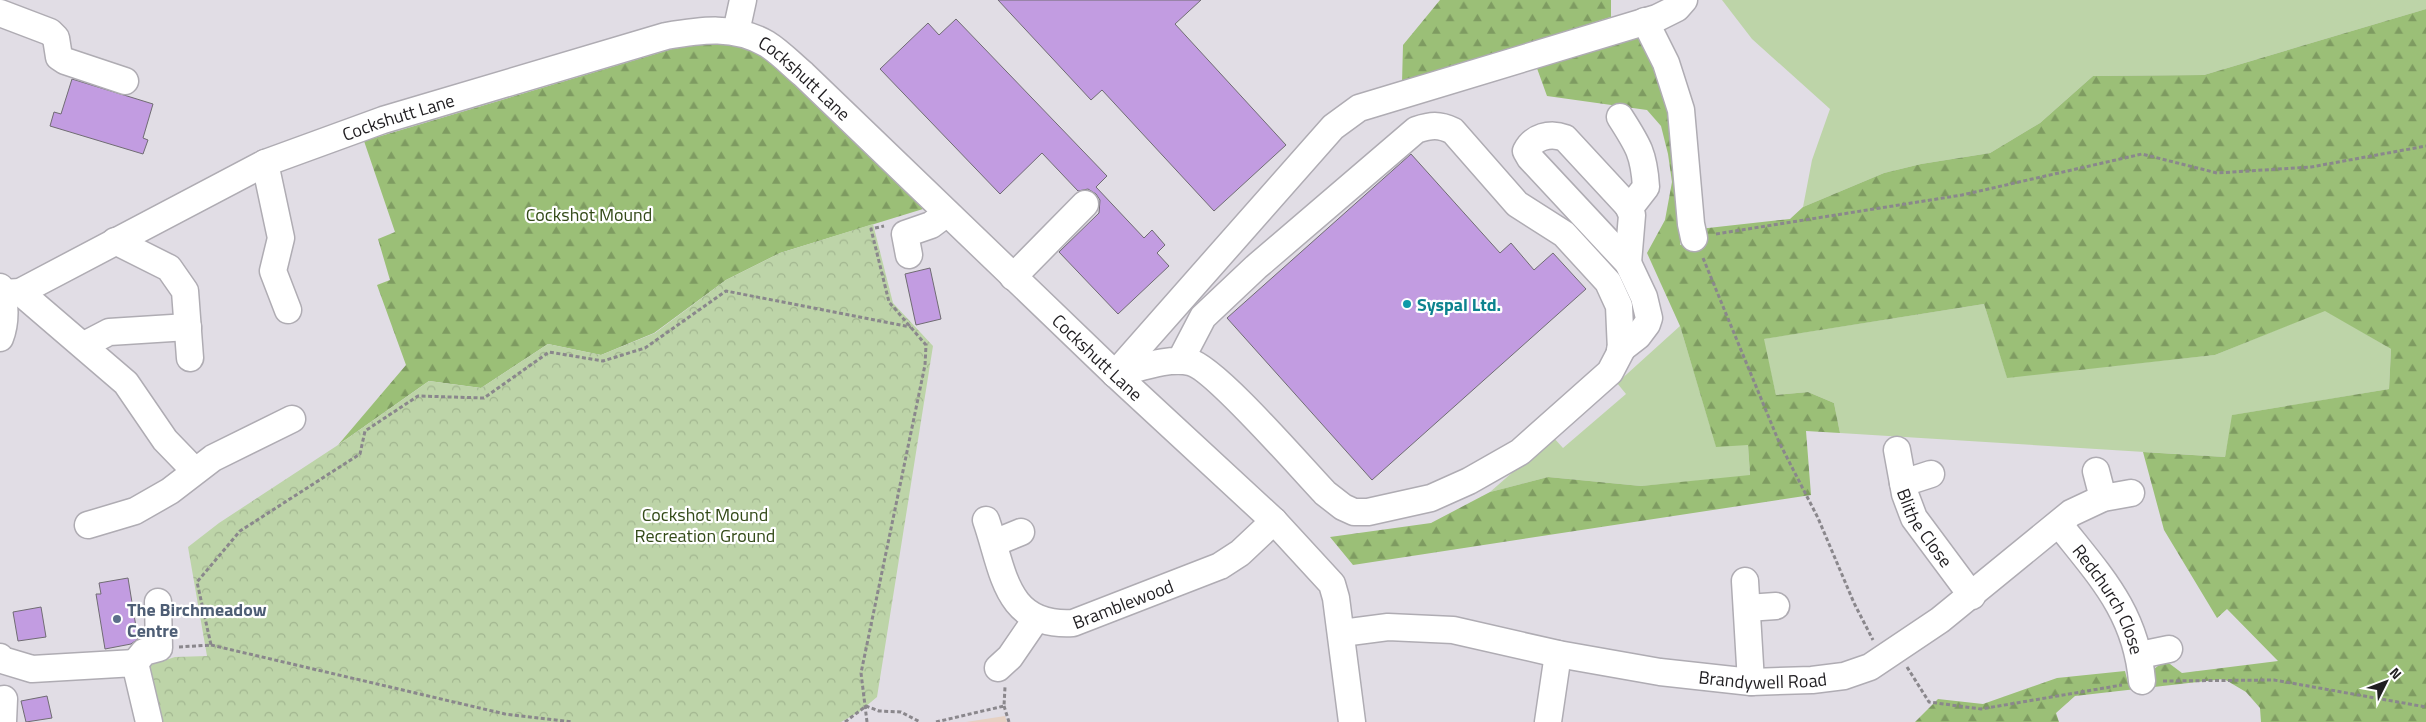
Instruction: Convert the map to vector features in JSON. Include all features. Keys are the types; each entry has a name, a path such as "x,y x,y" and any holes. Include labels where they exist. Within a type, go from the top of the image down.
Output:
{"street":[{"path":"736,32 742,0"},
{"path":"1115,374 1333,127 1359,108 1657,18 1677,8 1684,0"},
{"path":"0,13 50,32 56,38 59,57 65,61 125,82"},
{"path":"1645,21 1666,63 1681,110 1691,224 1694,238"},
{"name":"Cockshutt Lane","path":"8,291 115,241 265,163 383,120 666,36 714,29 736,32 768,45 803,74 1115,374 1274,521 1332,584 1342,633 1352,722"},
{"path":"1620,117 1639,147 1646,187 1632,205 1628,206"},
{"path":"1115,374 1180,361 1192,362 1204,368 1331,498 1354,512 1368,512 1431,498 1469,481 1520,452 1610,372 1620,350 1619,306 1608,282 1564,234 1517,204 1454,131 1441,125 1435,125 1416,130 1256,267 1203,318 1180,361"},
{"path":"1620,350 1643,331 1649,318 1644,297 1628,263 1530,158 1526,150 1531,142 1543,137 1558,135 1565,138 1628,206 1632,215 1628,263"},
{"path":"265,163 281,238 274,271 288,310"},
{"path":"1013,277 1085,204"},
{"path":"910,255 905,234 931,225 947,213"},
{"path":"115,241 169,268 185,291 190,358"},
{"path":"0,338 4,326 8,291 84,345 126,383 165,440 195,471"},
{"path":"84,345 109,332 188,327"},
{"path":"88,525 135,511 170,491 213,458 292,419"},
{"name":"Blithe Close","path":"1897,450 1903,483 1914,518 1972,596"},
{"path":"2096,471 2103,498"},
{"path":"1903,483 1931,474"},
{"name":"Brandywell Road","path":"1342,633 1388,627 1454,630 1558,654 1660,672 1751,682 1812,680 1844,676 1870,667 1940,620 1972,596 2071,513 2103,498 2131,493"},
{"name":"Bramblewood","path":"1021,532 990,532 1010,591 1022,611 1036,619 1054,624 1073,623 1220,566 1240,554 1274,521"},
{"name":"Redchurch Close","path":"2059,524 2123,610 2140,655 2142,681"},
{"path":"1745,581 1751,682"},
{"path":"135,663 144,652 159,648 158,602"},
{"path":"1747,608 1776,606"},
{"path":"1004,662 1036,619"},
{"path":"2140,655 2169,649"},
{"path":"1548,722 1558,654"},
{"path":"0,657 2,660 32,669 81,660 135,663"},
{"path":"135,663 149,722"}],"path":[{"path":"1882,659 1854,603 1818,518 1779,442 1694,238 1962,195 2142,154 2217,173 2311,167 2426,146"},
{"path":"867,722 861,673 924,365 926,344 889,302 872,229 889,224"},
{"path":"211,645 197,582 240,530 360,454 365,431 418,396 484,398 550,352 603,361 645,348 726,290 911,327"},
{"path":"159,648 211,645 505,714 572,722"},
{"path":"1004,662 1004,706 1010,722"},
{"path":"845,722 866,706"},
{"path":"866,706 879,711 901,712 920,722"},
{"path":"936,722 1004,706"}],"shaded area":[{"path":"1005,716 1007,722 966,722"}],"green space":[{"path":"1440,0 1611,0 1611,17 1402,83 1403,45"},
{"path":"1722,0 2426,0 2426,9 2204,75 2093,76 2040,123 1990,153 1921,164 1884,173 1803,207 1812,160 1830,109 1752,39"},
{"path":"2426,9 2426,722 2261,722 2260,708 2246,692 2224,679 2075,696 2056,713 2059,722 1915,722 1938,699 1983,704 2057,678 2125,671 2128,683 2153,680 2154,669 2163,662 2170,664 2182,673 2278,661 2227,609 2217,618 2164,530 2143,452 2225,457 2232,415 2389,389 2391,349 2325,311 2215,355 2007,378 1984,304 1764,339 1776,395 1808,392 1834,403 1840,433 1806,431 1811,495 1353,565 1330,537 1431,523 1490,492 1548,477 1641,486 1750,475 1748,445 1716,447 1680,326 1647,253 1665,220 1672,182 1661,126 1647,110 1547,96 1534,60 1620,37 1643,39 1675,111 1684,215 1680,245 1694,238 1699,229 1790,219 1803,207 1884,173 1921,164 1990,153 2040,123 2093,76 2204,75"},
{"name":"Cockshot Mound","path":"727,41 777,60 923,209 780,253 726,280 654,333 601,355 548,344 481,388 429,381 338,445 406,365 377,285 390,280 378,239 395,232 364,141 672,49"},
{"name":"Cockshot Mound Recreation Ground","path":"873,224 893,303 933,346 877,697 859,712 841,722 161,722 147,666 175,657 207,656 188,547 219,523 338,445 429,381 481,388 548,344 601,355 655,333 726,280 780,253"},
{"path":"1984,304 2007,377 2215,355 2325,310 2391,349 2389,389 2233,415 2225,457 1840,433 1834,403 1808,392 1776,395 1763,339"},
{"path":"1680,326 1716,446 1748,444 1750,476 1641,486 1548,477 1490,492 1553,437 1563,448 1626,394 1617,383"}],"building":[{"path":"998,0 1201,0 1175,24 1286,145 1214,211 1102,90 1091,100"},
{"path":"956,19 1107,176 1096,187 1144,238 1152,230 1165,245 1157,253 1169,266 1118,314 1059,252 1099,213 1100,200 1096,194 1088,189 1078,191 1042,153 1000,194 880,69 928,23 939,35"},
{"path":"72,79 153,104 143,138 148,140 143,154 50,126 54,112 61,114"},
{"name":"Syspal Ltd.","path":"1411,154 1500,253 1511,243 1534,270 1553,253 1586,289 1372,480 1227,318"},
{"path":"930,268 941,319 916,325 905,274"},
{"name":"The Birchmeadow Centre","path":"128,578 138,639 131,644 105,649 96,594 101,594 99,583"},
{"path":"41,607 46,637 18,641 13,612"},
{"path":"47,696 52,718 26,722 21,701"}],"place":[{"name":"Syspal Ltd.","path":"1407,304"},
{"name":"The Birchmeadow Centre","path":"117,619"}]}
